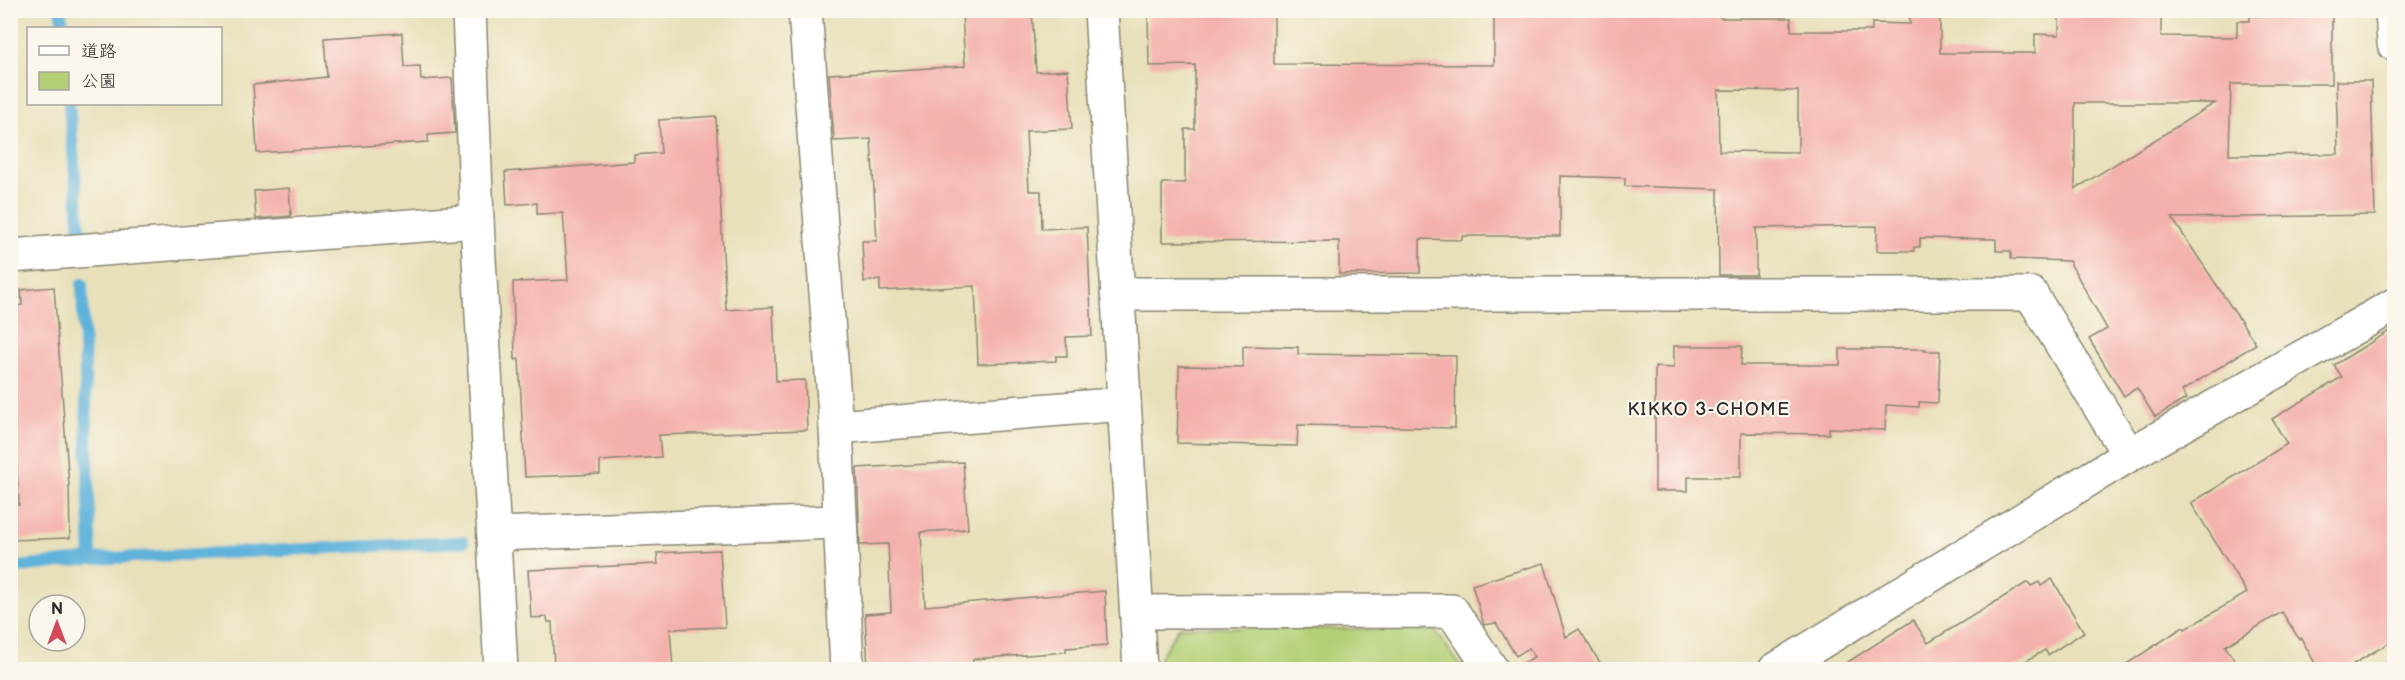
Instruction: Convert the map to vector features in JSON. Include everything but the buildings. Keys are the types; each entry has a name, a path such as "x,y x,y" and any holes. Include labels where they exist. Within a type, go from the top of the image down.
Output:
{"street":[{"path":"469,10 477,221 501,669"},
{"path":"805,10 836,427 838,522 847,669"},
{"path":"1101,10 1140,669"},
{"path":"2392,10 2394,44"},
{"path":"10,256 477,221"},
{"path":"1118,294 2031,294 2129,455"},
{"path":"1775,669 2129,455 2394,305"},
{"path":"836,427 1124,404"},
{"path":"494,534 838,522"},
{"path":"1137,612 1452,611 1492,669"}],"green space":[{"path":"1179,627 1435,630 1463,669 1160,670 1160,657"}],"waterway":[{"path":"61,10 63,27"},
{"path":"69,105 80,231"},
{"path":"82,284 91,559"},
{"path":"10,568 91,559 463,542"}],"district":[{"name":"KIKKO 3-CHOME","path":"1709,409"}]}
